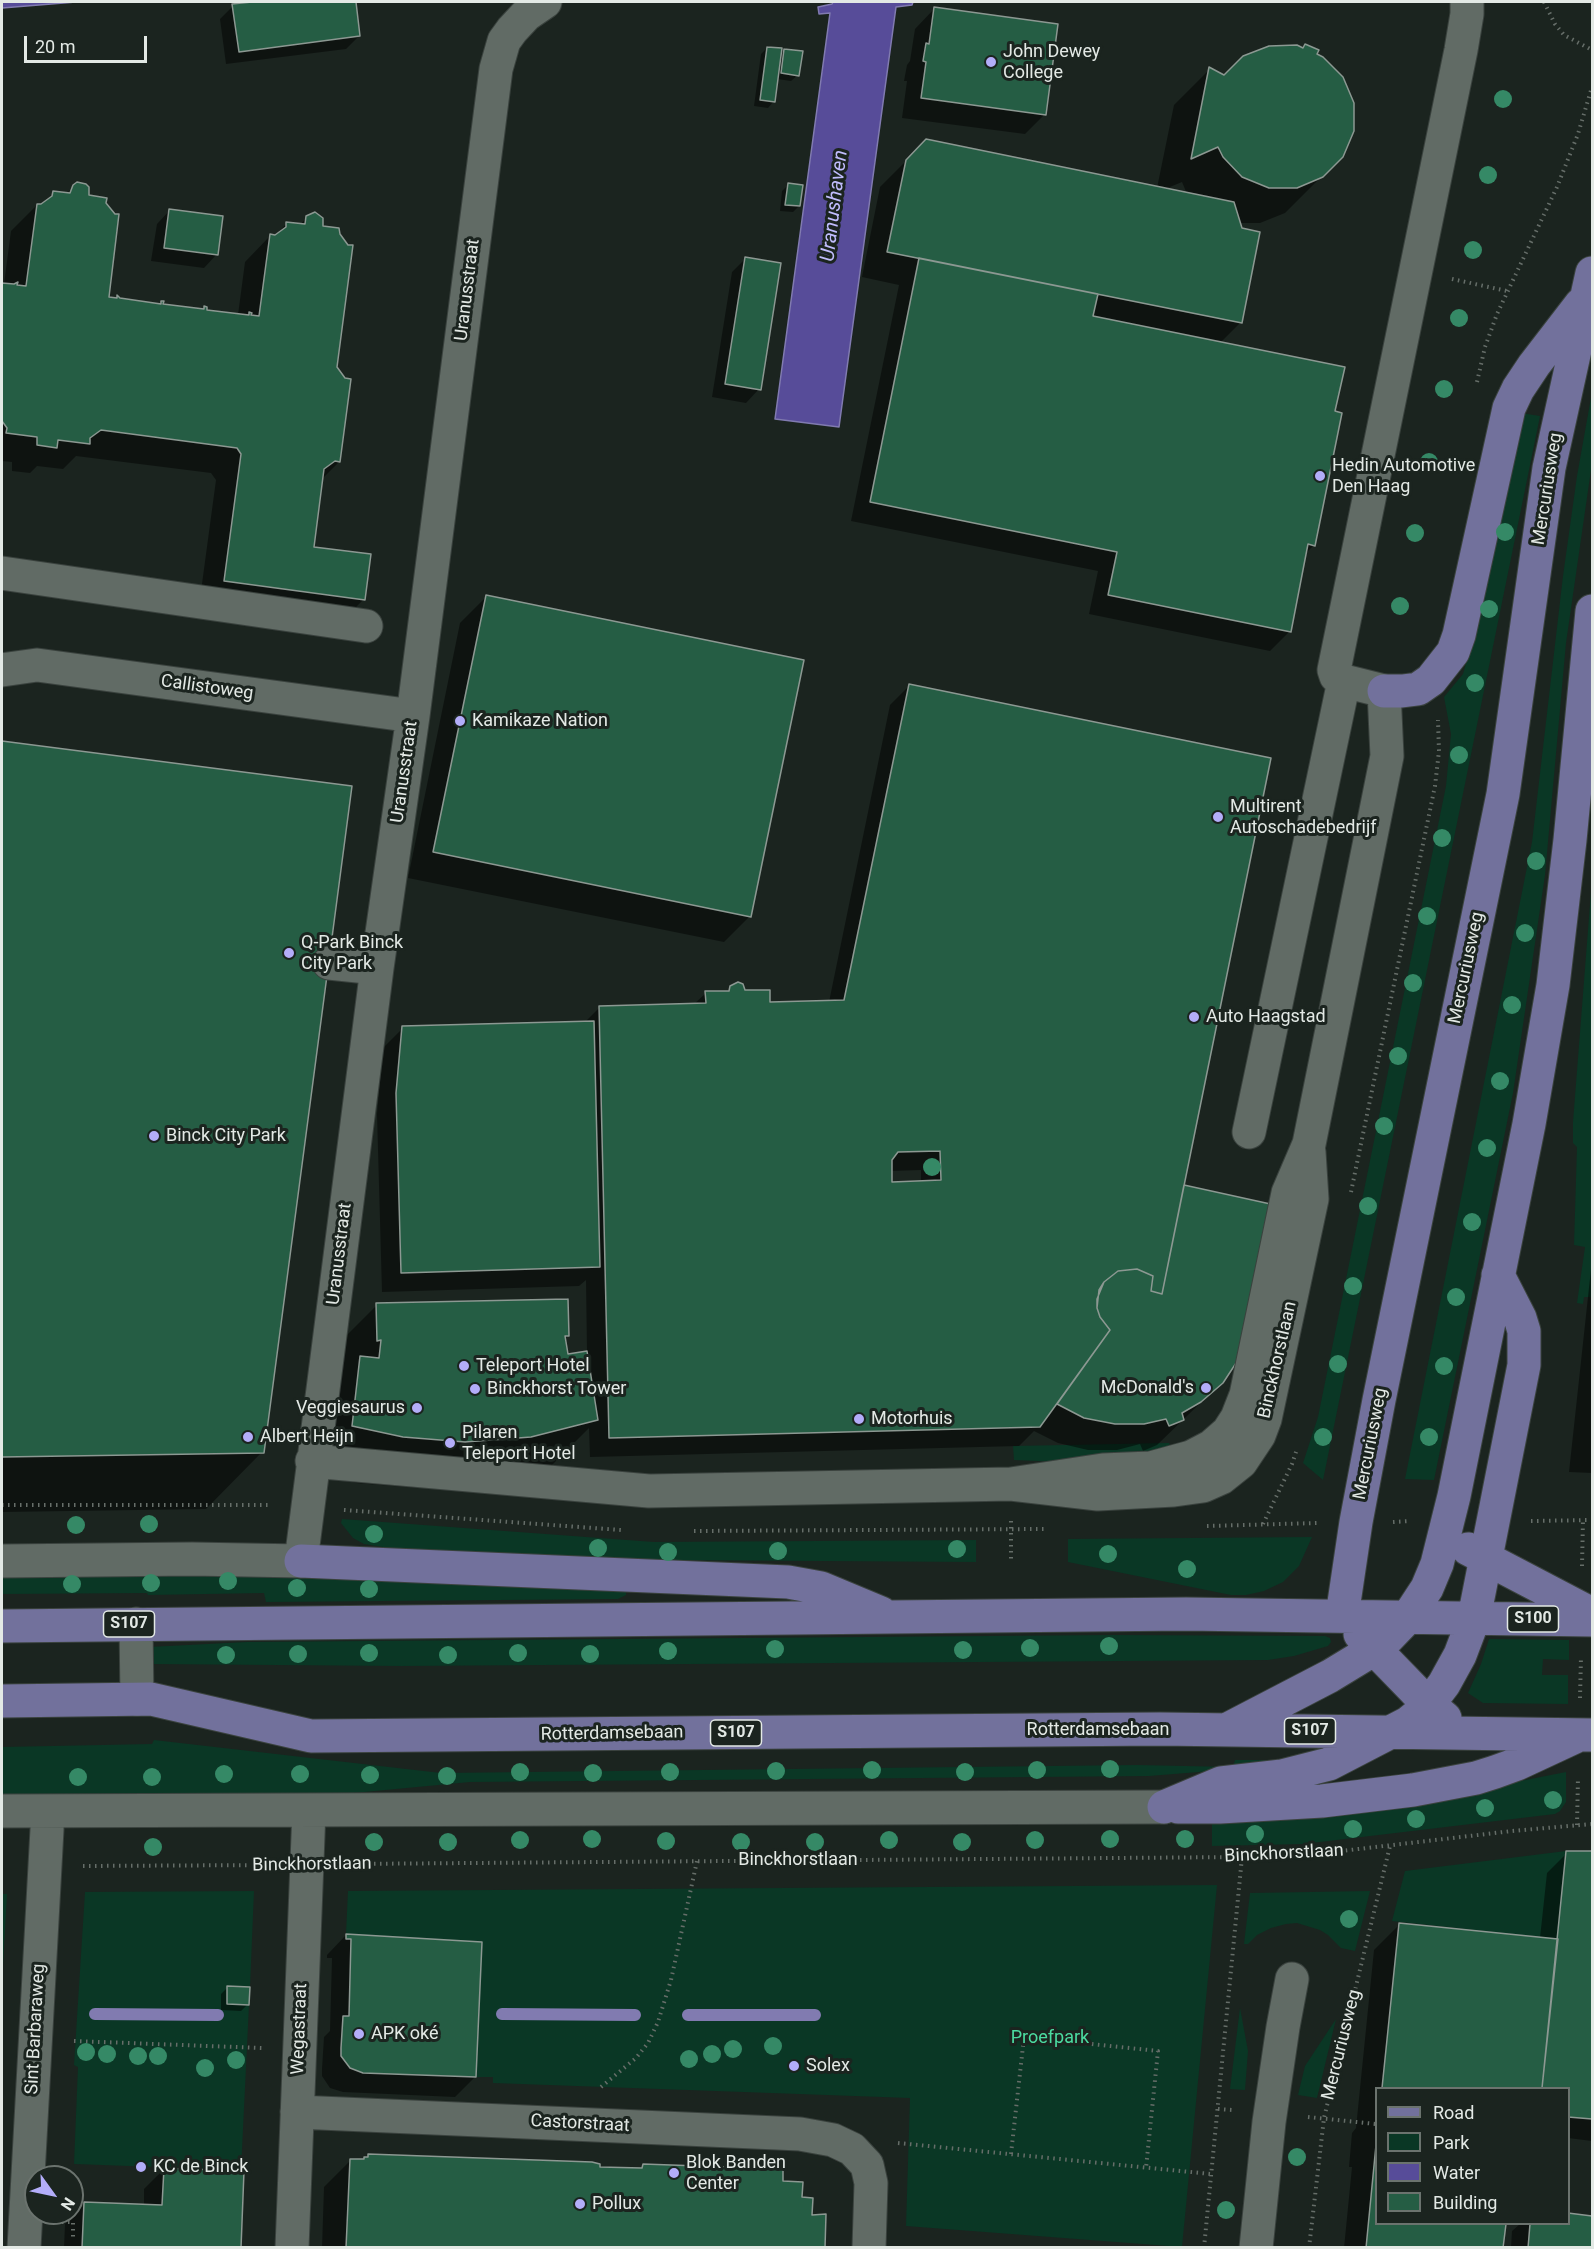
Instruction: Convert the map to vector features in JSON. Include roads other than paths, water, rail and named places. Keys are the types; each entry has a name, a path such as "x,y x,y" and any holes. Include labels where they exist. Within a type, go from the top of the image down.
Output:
{"main road":[{"path":"1384,691 1418,689 1431,680 1453,652 1460,635 1509,408 1518,389 1590,285"},
{"name":"Mercuriusweg","path":"1342,1616 1352,1544 1382,1388 1503,794 1550,468 1590,285"},
{"path":"1226,1730 1330,1677 1375,1649 1408,1617 1434,1575 1445,1537 1529,1124 1553,985 1593,611"},
{"path":"1164,1807 1221,1783 1282,1776 1321,1767 1408,1723 1429,1704 1444,1684 1460,1655 1474,1618 1525,1352 1524,1331 1520,1318 1498,1275"},
{"name":"S100","path":"1445,1537 1593,1614"},
{"path":"301,1561 788,1582 831,1592 891,1618"},
{"name":"S107","path":"2,1626 1186,1614 1408,1617"},
{"path":"1342,1616 1429,1704 1451,1722 1472,1732 1584,1725"},
{"name":"S100","path":"1408,1617 1474,1618 1587,1634"},
{"name":"Rotterdamsebaan","path":"2,1701 151,1699 311,1736 1226,1730"},
{"path":"1164,1807 1220,1807 1322,1801 1413,1790 1476,1778 1506,1768 1584,1725"},
{"name":"S107","path":"1226,1730 1472,1732"}],"street":[{"name":"Uranusstraat","path":"301,1561 376,968 413,716 496,69 499,54 512,30 520,20 545,2"},
{"path":"1249,1132 1340,672 1416,270 1465,32 1467,2"},
{"path":"2,573 366,626"},
{"name":"Callistoweg","path":"2,670 38,665 413,716"},
{"path":"1340,672 1384,691"},
{"name":"Binckhorstlaan","path":"312,1461 649,1491 1011,1484 1098,1494 1184,1489 1216,1481 1241,1462 1259,1435 1274,1384 1312,1199 1309,1144 1388,756 1384,691"},
{"path":"329,963 376,968"},
{"path":"2,1561 222,1559 301,1561"},
{"path":"136,1624 137,1699"},
{"path":"2,1811 1164,1807"},
{"name":"Wegastraat","path":"292,2247 309,1810"},
{"name":"Sint Barbaraweg","path":"24,2247 48,1811"},
{"path":"1256,2247 1269,2122 1282,2027 1292,1978"},
{"name":"Castorstraat","path":"297,2112 800,2134 833,2140 846,2145 867,2165 871,2183 869,2247"}],"water":[{"path":"2,2 76,2 2,8"},
{"name":"Uranushaven","path":"833,2 913,2 912,5 896,7 839,427 775,419 830,13 819,14 818,7"}],"waterway":[{"path":"95,2014 218,2015"},
{"path":"502,2014 635,2015"},
{"path":"688,2015 815,2015"}],"place":[{"name":"John Dewey College","path":"991,62"},
{"name":"Hedin Automotive Den Haag","path":"1320,476"},
{"name":"Kamikaze Nation","path":"460,721"},
{"name":"Multirent Autoschadebedrijf","path":"1218,817"},
{"name":"Q-Park Binck City Park","path":"289,953"},
{"name":"Auto Haagstad","path":"1194,1017"},
{"name":"Binck City Park","path":"154,1136"},
{"name":"Teleport Hotel","path":"464,1366"},
{"name":"McDonald's","path":"1206,1388"},
{"name":"Binckhorst Tower","path":"475,1389"},
{"name":"Veggiesaurus","path":"417,1408"},
{"name":"Motorhuis","path":"859,1419"},
{"name":"Albert Heijn","path":"248,1437"},
{"name":"Pilaren Teleport Hotel","path":"450,1443"},
{"name":"APK oké","path":"359,2034"},
{"name":"Solex","path":"794,2066"},
{"name":"KC de Binck","path":"141,2167"},
{"name":"Blok Banden Center","path":"674,2173"},
{"name":"Pollux","path":"580,2204"}],"park label":[{"name":"Proefpark","path":"1050,2038"}]}
